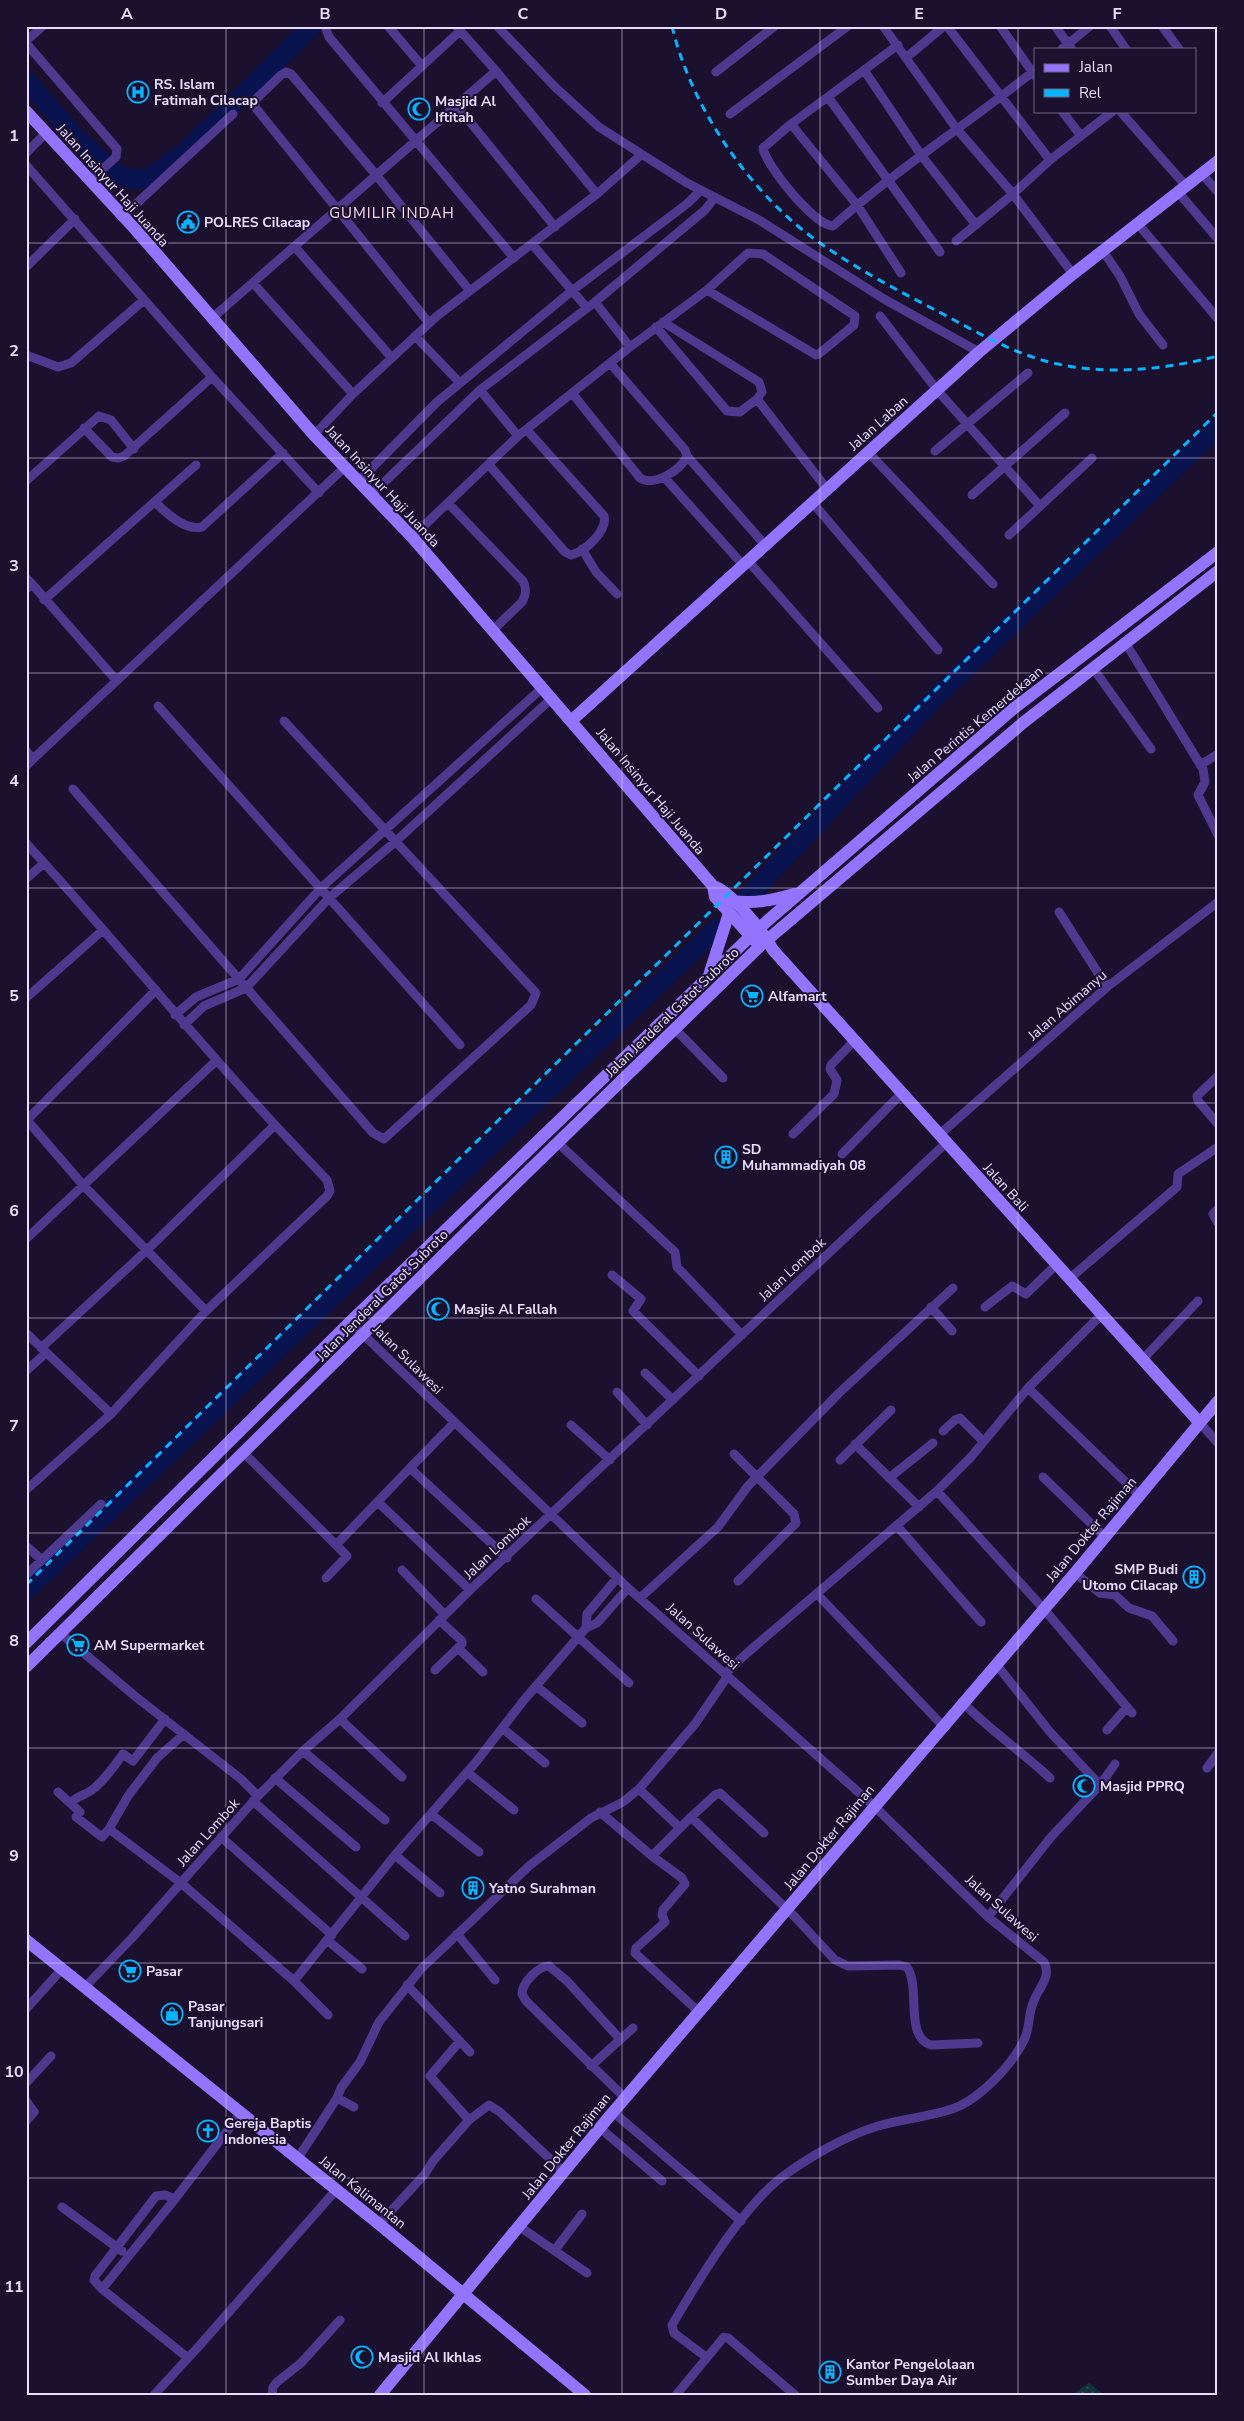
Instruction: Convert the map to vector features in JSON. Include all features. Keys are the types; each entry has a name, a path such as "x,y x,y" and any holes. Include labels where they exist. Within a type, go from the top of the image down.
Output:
{"street":[{"path":"43,26 26,42 117,149 116,157 90,180"},
{"path":"325,26 329,37 382,103 514,258"},
{"path":"388,26 422,66"},
{"path":"497,26 580,112 641,155 701,190 759,220 884,299 979,352"},
{"path":"716,72 775,26"},
{"path":"730,114 848,26"},
{"path":"883,26 956,128 1013,194 1073,274"},
{"path":"907,57 946,26 1050,160"},
{"path":"898,45 791,124 764,148 767,158 792,192 816,216 830,226 833,226 956,128 1034,73 1000,26"},
{"path":"1054,26 1067,47 1090,26"},
{"path":"1110,26 1125,48"},
{"path":"1162,26 1178,48"},
{"path":"382,103 458,29 496,71 598,194"},
{"path":"864,70 921,155 976,225"},
{"path":"211,319 458,107 496,71"},
{"path":"429,323 337,211 255,106 255,100 281,75 286,72 291,74 470,291"},
{"path":"828,97 940,252"},
{"path":"458,107 555,227"},
{"name":"Jalan Insinyur Haji Juanda","path":"26,111 123,216 314,435 412,537 493,630 541,689 571,720 713,886 719,888 731,907 767,945"},
{"path":"1063,112 1081,136"},
{"path":"956,241 1013,194 1050,160 1112,112"},
{"path":"1121,112 1182,189 1218,239"},
{"path":"123,216 233,114"},
{"path":"791,124 857,205 901,273"},
{"path":"26,152 46,133"},
{"path":"314,435 353,394 429,323 598,194 641,155"},
{"name":"Jalan Laban","path":"571,720 979,352 1073,274 1218,162"},
{"path":"26,165 212,377 319,493"},
{"path":"1202,174 1218,192"},
{"path":"358,482 437,402 573,290 688,203 701,190"},
{"path":"371,495 480,390 591,305 705,210 714,197"},
{"path":"26,267 75,219"},
{"path":"1138,224 1218,319"},
{"path":"532,244 573,290 591,305 630,347"},
{"path":"295,246 392,358"},
{"path":"1103,251 1120,276 1139,314 1163,345"},
{"path":"412,537 518,436 630,347 707,290 748,253 763,254 855,316 854,324 820,354 813,354 707,290"},
{"path":"253,283 353,394"},
{"path":"26,355 58,367 71,363 144,300"},
{"path":"880,316 937,390 1040,506"},
{"path":"659,325 759,382 762,392 757,399 740,412 727,411 659,325"},
{"path":"415,336 460,383"},
{"path":"610,363 684,450 687,456 766,545"},
{"path":"935,451 1028,374"},
{"path":"84,428 112,457 124,456 212,377"},
{"path":"480,390 518,436"},
{"path":"572,393 640,478 651,482 664,476 682,464 687,456"},
{"path":"757,399 827,489"},
{"path":"972,495 1065,413"},
{"path":"26,480 100,416 107,417 134,449"},
{"path":"489,465 565,552 571,555 582,549 603,529 606,522 604,516 527,430"},
{"path":"868,452 993,584"},
{"path":"155,502 168,514 185,524 195,528 202,527 283,453"},
{"path":"1009,535 1092,458"},
{"path":"44,600 196,465"},
{"path":"26,751 30,762 344,468"},
{"path":"664,476 878,708"},
{"path":"812,502 938,650"},
{"path":"448,503 524,581 526,587 522,602 493,630"},
{"path":"582,549 596,572 617,594"},
{"name":"Jalan Perintis Kemerdekaan","path":"754,932 1013,709 1218,552"},
{"path":"767,945 1024,722 1218,571"},
{"path":"28,583 116,680"},
{"path":"1125,642 1203,763 1206,779 1198,795 1218,835"},
{"path":"1093,668 1151,749"},
{"path":"175,1015 196,997 239,979 320,888 541,689"},
{"path":"184,1025 204,1006 246,988 329,898 395,842 551,699"},
{"path":"158,706 460,1045"},
{"path":"1013,709 1024,722"},
{"path":"73,789 373,1133 384,1139 531,1005 536,997 535,990 284,721"},
{"path":"1203,763 1218,754"},
{"path":"455,767 464,778"},
{"path":"26,843 216,1061 327,1180 330,1191 327,1196 206,1311 111,1414 26,1490"},
{"path":"26,879 44,863"},
{"path":"710,974 731,907 765,902 798,893"},
{"name":"Jalan Abimanyu","path":"942,1138 1107,987 1218,902"},
{"path":"1059,912 1107,987"},
{"path":"26,998 103,930"},
{"name":"Jalan Jenderal Gatot Subroto","path":"26,1643 350,1322 754,932"},
{"name":"Jalan Jenderal Gatot Subroto","path":"26,1667 558,1143 767,945"},
{"name":"Jalan Bali","path":"767,945 1218,1443"},
{"path":"156,990 27,1120 83,1185 206,1311"},
{"path":"676,1030 723,1078"},
{"path":"793,1134 834,1094 837,1080 830,1069 831,1065 854,1041"},
{"path":"26,1239 216,1061"},
{"path":"1218,1076 1197,1096 1198,1101 1218,1124"},
{"path":"842,1154 901,1094"},
{"path":"26,1371 43,1351 275,1126"},
{"name":"Jalan Lombok","path":"84,1988 275,1778 303,1751 340,1720 470,1590 742,1336 942,1138"},
{"path":"558,1143 674,1252 676,1267 742,1336"},
{"path":"1068,1279 1177,1187 1178,1174 1218,1147"},
{"path":"1218,1210 1213,1214 1218,1222"},
{"path":"985,1307 1012,1286 1026,1294 1056,1265"},
{"path":"612,1275 641,1299 633,1311 699,1376"},
{"path":"640,1598 718,1526 756,1477 839,1393 953,1288"},
{"path":"1142,1360 1198,1301"},
{"path":"931,1307 952,1330"},
{"path":"298,2158 337,2098 340,2088 360,2062 379,2022 407,1985 437,1952 530,1866 600,1812 623,1802 639,1790 695,1724 726,1675 816,1594 937,1491 971,1456 982,1440 1028,1388 1101,1315"},
{"name":"Jalan Sulawesi","path":"350,1322 550,1516 617,1578 874,1806 988,1917 1044,1962 1048,1972 1033,2003 1025,2038 999,2074 979,2093 954,2109 878,2126 832,2147 782,2178 764,2192 741,2221"},
{"path":"26,1333 111,1414"},
{"path":"645,1373 672,1400"},
{"path":"1028,1388 1139,1495"},
{"path":"617,1392 647,1425"},
{"name":"Jalan Dokter Rajiman","path":"380,2395 613,2112 1074,1573 1218,1401"},
{"path":"840,1460 892,1410"},
{"path":"943,1431 960,1418 982,1440"},
{"path":"336,1545 379,1503 454,1423"},
{"path":"571,1425 610,1460"},
{"path":"890,1478 932,1443"},
{"path":"855,1444 919,1507"},
{"path":"243,1452 347,1556 326,1578"},
{"path":"734,1454 794,1514 796,1523 738,1581"},
{"path":"410,1468 506,1558"},
{"path":"1043,1477 1104,1536"},
{"path":"937,1491 1043,1608 1129,1710 1106,1730"},
{"path":"379,1503 470,1590"},
{"path":"26,1575 101,1504"},
{"path":"897,1526 980,1622"},
{"path":"26,1546 42,1560"},
{"path":"402,1570 462,1641 462,1644 435,1670"},
{"path":"1074,1573 1100,1593 1115,1595 1129,1608 1152,1616 1173,1641"},
{"path":"586,1628 587,1614 617,1578"},
{"path":"294,1981 361,1896 468,1772 536,1686 586,1628 597,1623 628,1588"},
{"path":"816,1594 943,1726"},
{"path":"536,1599 629,1683"},
{"path":"60,1633 241,1779 256,1799 405,1936"},
{"path":"458,1648 483,1672"},
{"path":"996,1664 1050,1732 1100,1785"},
{"path":"536,1686 582,1723"},
{"path":"962,1702 988,1727 1026,1755 1050,1778"},
{"path":"70,1803 79,1795 86,1794 94,1787 110,1772 123,1754 133,1761 165,1719"},
{"path":"340,1720 402,1777"},
{"path":"502,1728 545,1763"},
{"path":"58,1792 80,1812 76,1817 102,1837 109,1829 128,1796 157,1758 184,1734"},
{"path":"303,1751 385,1820"},
{"path":"1208,1768 1218,1753"},
{"path":"988,1917 1052,1836 1100,1785 1115,1764"},
{"path":"468,1772 514,1810"},
{"path":"275,1778 356,1847"},
{"path":"639,1790 679,1827"},
{"path":"652,1856 679,1827 714,1795 720,1793 764,1833"},
{"path":"600,1812 668,1870 682,1878 684,1884 663,1910 662,1915 665,1922 636,1948 635,1953 700,2012"},
{"path":"431,1814 479,1852"},
{"path":"690,1817 787,1910 835,1960 848,1966 899,1965 907,1967 912,1975 916,2025 919,2038 925,2043 931,2045 978,2043"},
{"path":"109,1829 181,1883 294,1981 328,2015"},
{"path":"221,1837 362,1969"},
{"path":"395,1855 440,1893"},
{"path":"457,1934 495,1980"},
{"name":"Jalan Kalimantan","path":"26,1940 240,2114 298,2158 585,2395"},
{"path":"620,2038 567,1981 549,1966 542,1967 525,1984 522,1994 526,2001 625,2098"},
{"path":"26,2009 62,1969"},
{"path":"407,1985 470,2052"},
{"path":"591,2066 633,2028"},
{"path":"460,2041 430,2075 469,2120"},
{"path":"26,2083 51,2056"},
{"path":"337,2098 354,2107"},
{"path":"26,2101 34,2112 26,2121"},
{"path":"379,2224 425,2174 433,2160 469,2120 486,2106 492,2106 564,2172"},
{"path":"613,2112 741,2221 699,2281 672,2326 674,2333 706,2357"},
{"path":"102,2289 175,2199 240,2114"},
{"path":"600,2128 662,2181"},
{"path":"154,2395 336,2190"},
{"path":"175,2199 165,2195 156,2196 95,2276 96,2283 102,2289 188,2358"},
{"path":"62,2207 130,2256"},
{"path":"555,2250 582,2214"},
{"path":"520,2227 587,2274"},
{"path":"272,2395 273,2387 277,2382 301,2363 340,2320"},
{"path":"676,2395 720,2340 728,2338 795,2395"}],"green space":[{"path":"1089,2383 1104,2395 1072,2395"}],"waterway":[{"path":"26,80 74,135 118,175 136,180 149,178 185,152 312,26"},
{"path":"744,901 937,696 1218,427"},
{"path":"26,1591 716,929"}],"railway":[{"path":"672,26 680,55 692,85 724,142 743,168 764,193 809,235 856,266 993,340 1020,353 1049,362 1091,369 1134,370 1176,365 1218,356"},
{"path":"26,1585 1218,412"}],"place":[{"name":"RS. Islam Fatimah Cilacap","path":"138,92"},
{"name":"Masjid Al Iftitah","path":"419,109"},
{"name":"POLRES Cilacap","path":"188,222"},
{"name":"Alfamart","path":"752,996"},
{"name":"SD Muhammadiyah 08","path":"726,1157"},
{"name":"Masjis Al Fallah","path":"438,1309"},
{"name":"SMP Budi Utomo Cilacap","path":"1194,1577"},
{"name":"AM Supermarket","path":"78,1645"},
{"name":"Masjid PPRQ","path":"1084,1786"},
{"name":"Yatno Surahman","path":"473,1888"},
{"name":"Pasar","path":"130,1971"},
{"name":"Pasar Tanjungsari","path":"172,2014"},
{"name":"Gereja Baptis Indonesia","path":"208,2131"},
{"name":"Masjid Al Ikhlas","path":"362,2357"},
{"name":"Kantor Pengelolaan Sumber Daya Air","path":"830,2372"}],"district":[{"name":"GUMILIR INDAH","path":"392,213"}]}
